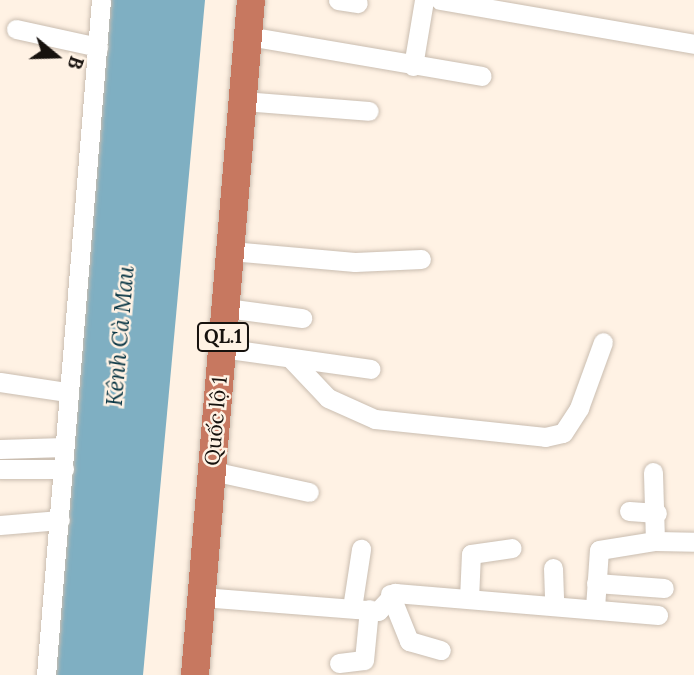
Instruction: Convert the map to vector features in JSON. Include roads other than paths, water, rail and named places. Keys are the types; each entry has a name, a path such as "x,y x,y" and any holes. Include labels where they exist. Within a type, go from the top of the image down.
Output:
{"highway":[{"name":"Quốc lộ 1","path":"195,675 251,0"}],"street":[{"path":"46,675 101,0"},
{"path":"413,66 424,0"},
{"path":"440,0 694,44"},
{"path":"16,29 98,47"},
{"path":"248,36 482,76"},
{"path":"243,101 369,111"},
{"path":"230,251 355,262 421,259"},
{"path":"226,308 302,318"},
{"path":"292,360 328,398 374,419 545,438 563,433 574,416 603,342"},
{"path":"222,348 370,369"},
{"path":"0,382 67,392"},
{"path":"0,449 64,447"},
{"path":"0,469 64,469"},
{"path":"212,471 309,492"},
{"path":"653,472 657,513 655,541"},
{"path":"629,511 657,513"},
{"path":"0,525 60,520"},
{"path":"595,608 599,550 655,541 694,542"},
{"path":"469,598 471,554 512,548"},
{"path":"339,663 364,660 360,609 361,549"},
{"path":"553,568 554,605"},
{"path":"596,583 664,588"},
{"path":"202,597 380,610 390,594"},
{"path":"390,594 469,598 658,615"},
{"path":"390,594 409,641 441,650"}],"water":[{"name":"Kênh Cà Mau","path":"104,0 205,0 143,675 53,675"}]}
